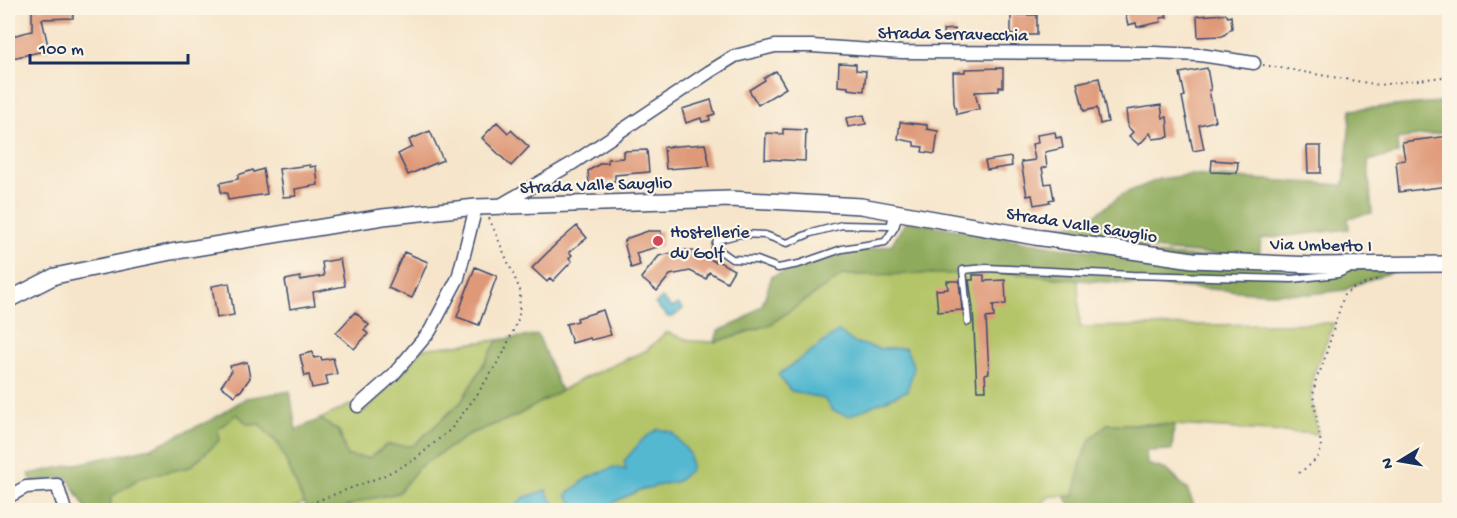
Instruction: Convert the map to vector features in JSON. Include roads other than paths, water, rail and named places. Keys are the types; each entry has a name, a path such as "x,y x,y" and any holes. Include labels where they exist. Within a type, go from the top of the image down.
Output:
{"street":[{"name":"Strada Serravecchia","path":"486,207 573,163 735,56 774,46 902,52 1154,53 1200,55 1254,63"},
{"name":"Strada Valle Sauglio","path":"8,300 55,276 171,252 383,217 486,207 730,199 861,206 1035,237 1193,260"},
{"path":"358,406 393,375 430,331 458,278 486,207"},
{"name":"Via Umberto I","path":"1193,260 1314,265 1449,264"},
{"path":"8,497 26,487 57,485 64,507"}],"lane":[{"path":"897,212 895,227 885,242 842,249 799,264 778,268 757,260 732,259 715,248 717,240 740,234 765,235 787,243 811,232 842,225 890,226 897,212"},
{"path":"968,322 963,270 986,268 1292,279 1338,274 1361,264"}],"water":[{"path":"662,298 671,307 678,304 683,309 673,317 668,317 655,304"},
{"path":"839,331 853,342 880,349 906,348 914,368 907,391 849,416 833,411 824,399 791,391 778,375"},
{"path":"658,429 672,432 690,454 691,469 678,481 640,490 597,510 576,508 566,495 587,478 614,467 626,470 624,461 643,439"},
{"path":"546,490 555,510 512,510 523,498"}],"place":[{"name":"Hostellerie du Golf","path":"658,241"}]}
